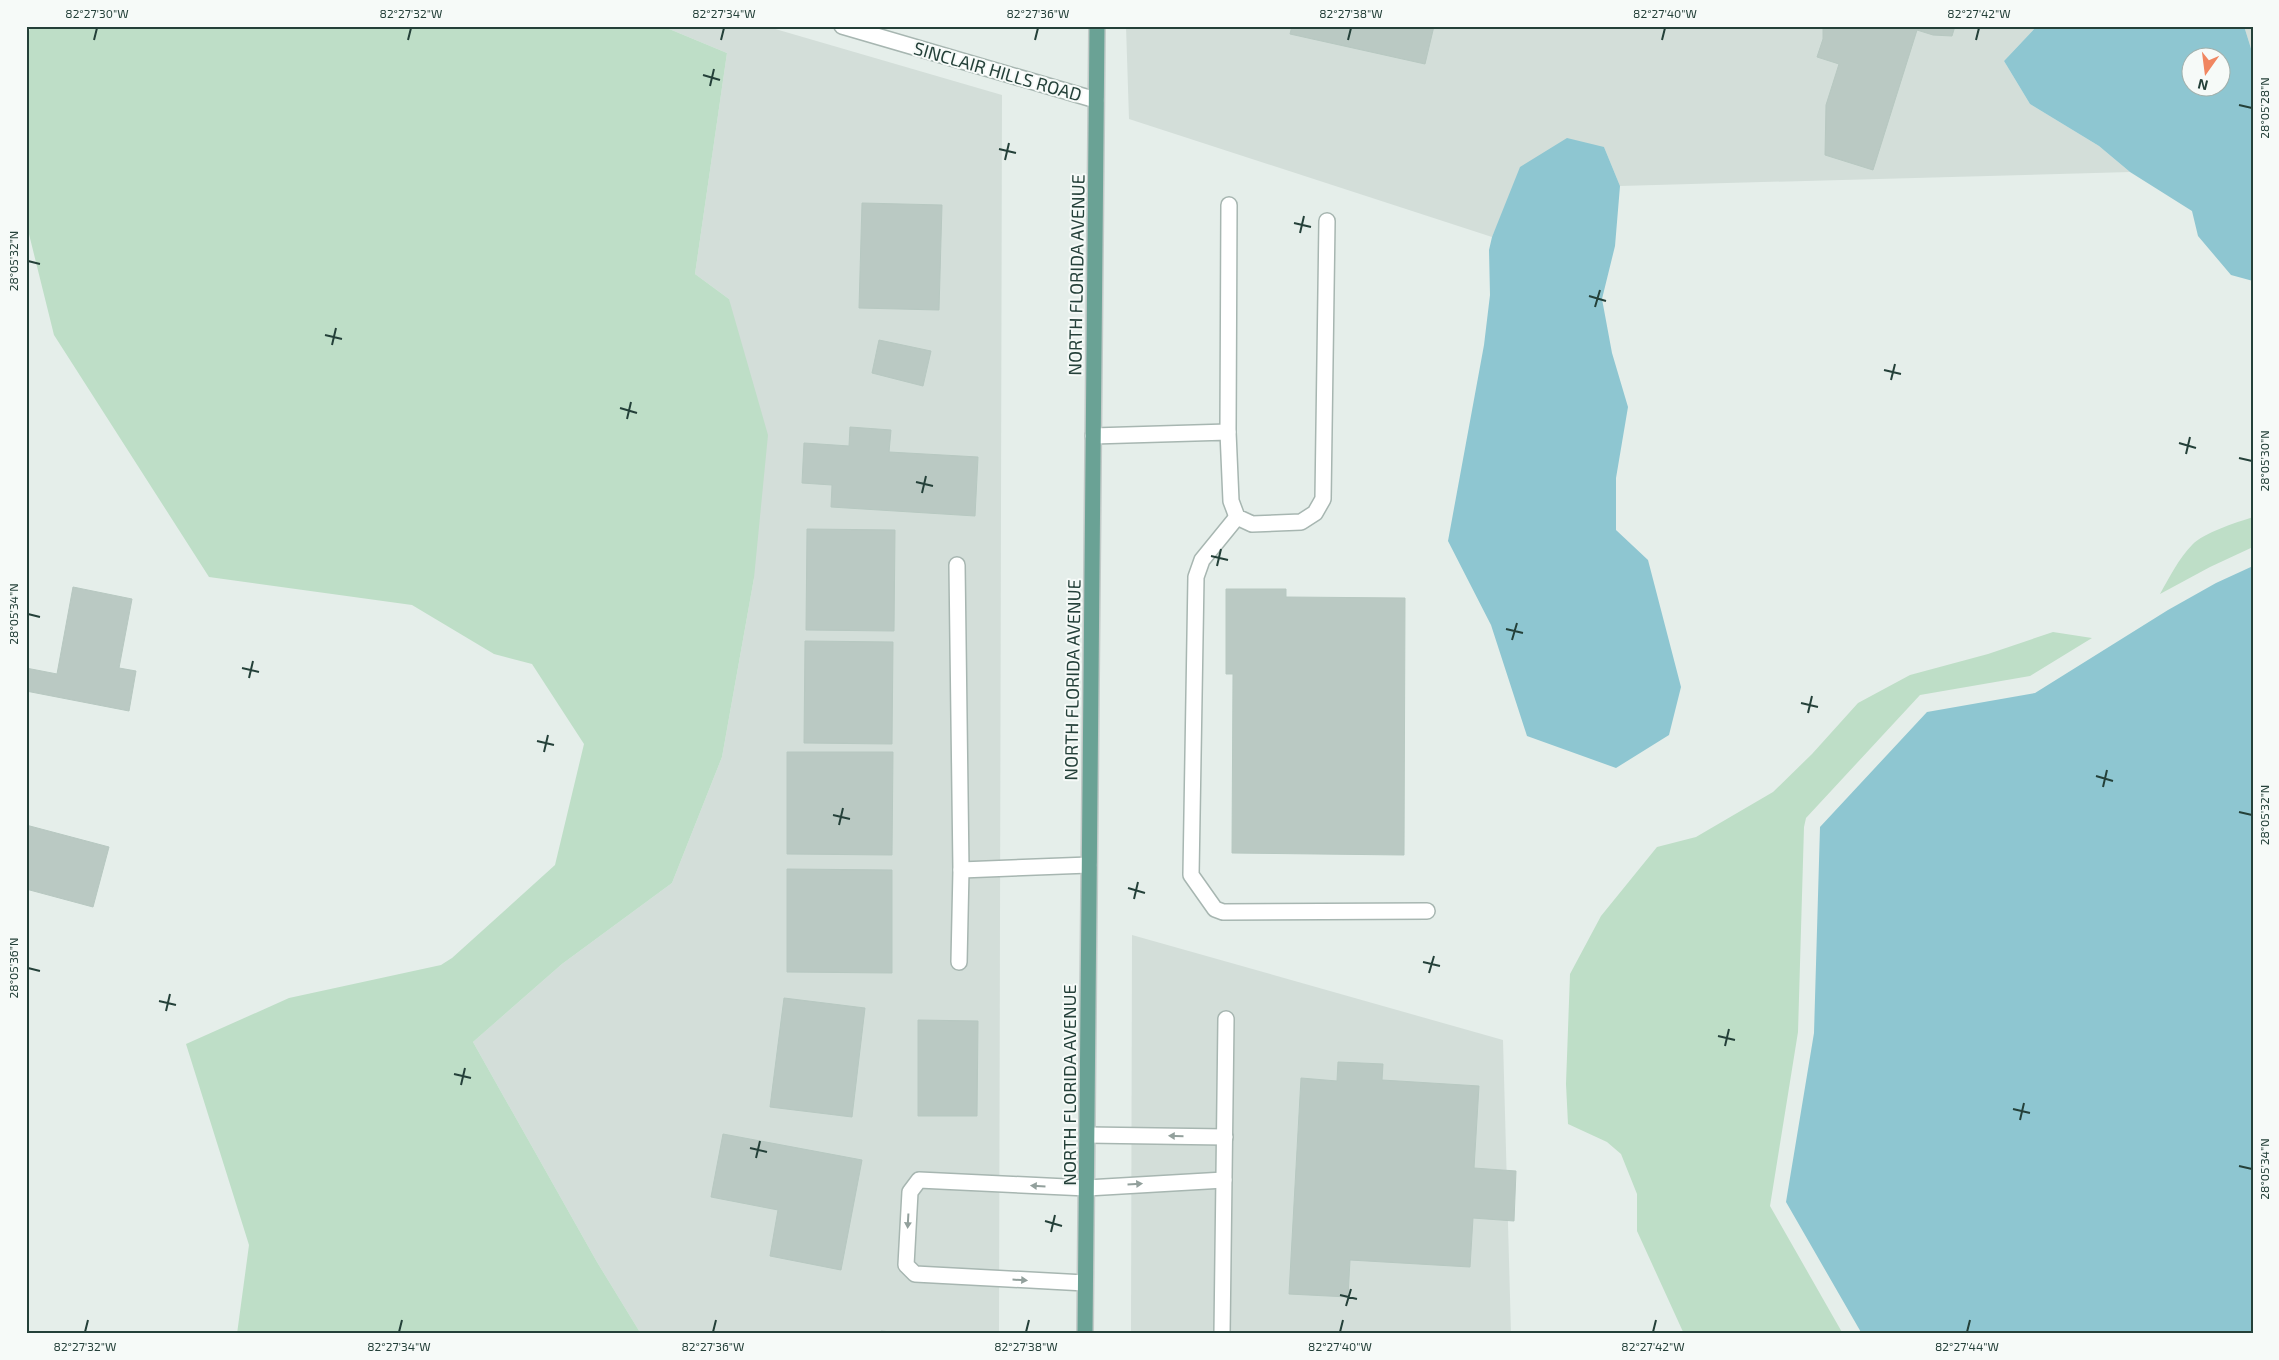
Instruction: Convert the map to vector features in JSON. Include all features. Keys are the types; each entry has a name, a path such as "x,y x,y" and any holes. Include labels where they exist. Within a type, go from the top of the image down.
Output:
{"main road":[{"name":"NORTH FLORIDA AVENUE","path":"1085,1334 1097,26"}],"street":[{"name":"SINCLAIR HILLS ROAD","path":"842,26 1096,100"},
{"path":"1229,205 1228,432 1231,501 1237,517 1252,524 1301,522 1315,513 1323,499 1327,221"},
{"path":"1093,436 1228,432"},
{"path":"1237,517 1202,560 1196,577 1191,875 1215,909 1222,912 1427,911"},
{"path":"957,565 960,962"},
{"path":"960,870 1089,865"},
{"path":"1222,1334 1226,1019"},
{"path":"1087,1135 1225,1137"},
{"path":"1085,1283 914,1274 906,1265 910,1192 919,1180 1087,1188 1224,1180"}],"shaded area":[{"path":"662,26 765,26 1002,95 999,1334 641,1334 597,1262 473,1042 562,964 672,883 722,757 754,578 729,299 695,274 727,53"},
{"path":"1126,26 2037,26 2004,61 2030,104 2099,146 2130,172 1620,186 1604,147 1505,208 1492,237 1129,119"},
{"path":"2244,26 2253,26 2253,55"},
{"path":"1132,935 1503,1040 1511,1334 1131,1334"}],"green space":[{"path":"31,26 662,26 727,53 695,274 729,299 768,435 754,578 722,757 672,883 562,964 473,1042 597,1262 641,1334 237,1334 249,1245 186,1044 289,998 441,965 452,958 555,865 584,744 532,664 494,654 412,605 209,577 54,335 26,222 26,40"},
{"path":"2253,517 2253,547 2210,567 2160,594 2174,568 2198,540 2221,528"},
{"path":"2053,632 2092,638 2030,676 1920,695 1806,818 1804,827 1798,1032 1770,1206 1843,1334 1684,1334 1637,1231 1637,1194 1621,1154 1607,1142 1568,1124 1566,1084 1570,974 1601,916 1657,847 1696,837 1773,792 1812,754 1858,703 1910,675 1988,654"}],"water":[{"path":"2037,26 2244,26 2253,55 2253,281 2231,275 2198,236 2192,211 2130,172 2099,146 2030,104 2004,61"},
{"path":"1567,138 1604,147 1620,186 1615,246 1602,299 1612,353 1628,407 1616,478 1616,530 1648,560 1681,687 1669,735 1616,768 1527,736 1491,625 1448,541 1484,345 1490,295 1489,250 1492,237 1520,167"},
{"path":"2253,566 2253,1334 1862,1334 1786,1202 1814,1033 1820,827 1927,712 2035,693 2168,610 2216,583"}],"building":[{"path":"1292,26 1434,26 1425,64 1290,34"},
{"path":"1823,26 1955,26 1952,36 1933,35 1917,30 1873,170 1825,155 1826,105 1839,64 1817,57 1823,39"},
{"path":"862,203 942,205 939,310 859,308"},
{"path":"879,340 931,351 923,386 872,373"},
{"path":"850,427 891,430 889,452 978,457 975,516 831,507 832,485 802,483 804,443 849,446"},
{"path":"807,529 895,530 894,631 806,630"},
{"path":"73,587 132,599 119,668 136,671 129,711 26,691 26,668 57,674"},
{"path":"1226,589 1286,589 1286,597 1405,598 1404,855 1232,853 1233,674 1226,674"},
{"path":"805,641 893,642 892,744 804,743"},
{"path":"787,752 893,752 892,855 787,854"},
{"path":"26,825 109,847 93,907 26,889"},
{"path":"787,869 892,870 892,973 787,972"},
{"path":"784,998 865,1008 852,1117 770,1107"},
{"path":"918,1020 978,1021 977,1116 918,1116"},
{"path":"1338,1062 1383,1064 1382,1080 1479,1086 1474,1168 1516,1171 1514,1221 1473,1218 1470,1267 1350,1260 1348,1297 1289,1294 1301,1078 1337,1081"},
{"path":"723,1134 862,1160 841,1270 770,1256 778,1210 711,1197"},
{"path":"881,1331 912,1334 881,1334"}]}
